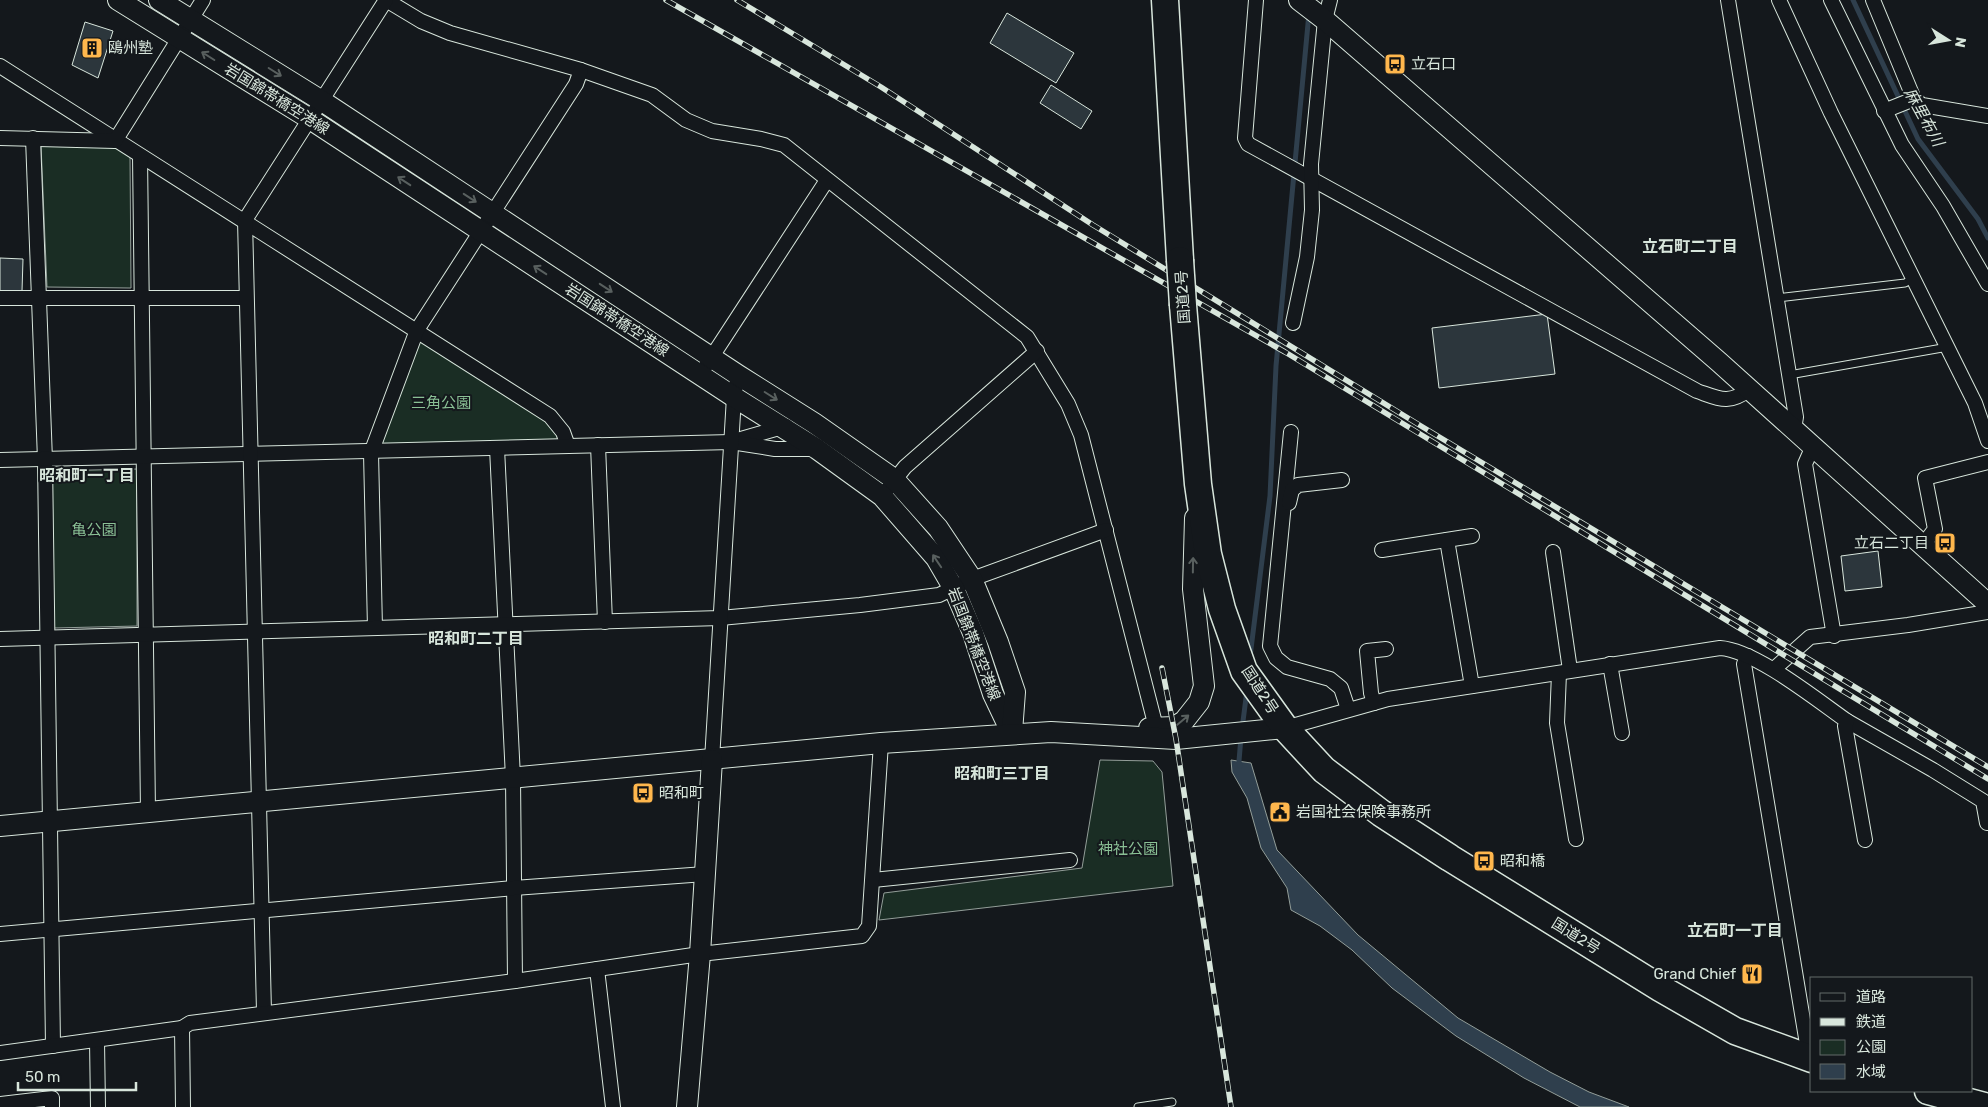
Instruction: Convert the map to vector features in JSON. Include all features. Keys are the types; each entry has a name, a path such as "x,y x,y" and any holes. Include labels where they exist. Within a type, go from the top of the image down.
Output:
{"highway":[{"name":"国道2号","path":"1165,0 1183,305 1198,484 1208,554 1222,609 1244,671 1285,728 1324,770 1381,813 1660,988 1735,1031 1809,1058"},
{"path":"1932,1092 1988,1107"}],"main road":[{"name":"岩国錦帯橋空港線","path":"118,0 310,119 700,375 817,449 882,496 936,558 954,589 974,634 993,694 1012,734"},
{"name":"岩国錦帯橋空港線","path":"159,0 322,101 814,423 894,479 938,528 972,579 998,642 1015,692 1012,734"},
{"path":"1299,0 1324,11 1750,389 1988,604"},
{"path":"1158,733 1184,721 1199,702 1204,686 1193,590 1198,484"},
{"path":"0,826 882,743 951,740 1012,734 1158,733 1176,739 1285,728"},
{"path":"687,1107 700,954 712,760"}],"street":[{"path":"116,141 203,0"},
{"path":"264,1012 257,801 256,630 245,220 386,0 421,21 450,33 581,70 652,95 686,120 712,131 762,139 784,145 1003,316 1027,337 1068,404 1081,435 1158,733"},
{"path":"1256,0 1245,138 1248,144 1697,391 1725,400 1738,398 1750,389"},
{"path":"1728,0 1796,417 1794,429"},
{"path":"1779,0 1835,121 1975,403 1988,441"},
{"path":"1831,0 1888,110 1902,145 1943,206 1988,284"},
{"path":"1873,0 1912,100 1922,105 1988,116"},
{"path":"1293,323 1307,257 1313,192 1305,175 1324,11"},
{"path":"0,66 418,330 550,416 563,432 568,446"},
{"path":"375,628 371,452 418,330 576,84 581,70"},
{"path":"1888,110 1912,100"},
{"path":"0,138 116,141"},
{"path":"33,138 45,460 53,1046"},
{"path":"140,156 148,812"},
{"path":"700,375 828,180"},
{"path":"0,298 246,298"},
{"path":"882,496 905,467 1037,351"},
{"path":"712,760 734,397 738,375"},
{"path":"731,442 781,427 814,423"},
{"path":"1291,432 1270,646 1276,658 1287,667 1330,679 1341,688 1348,709"},
{"path":"0,460 143,458 731,442 775,449 817,449"},
{"path":"598,445 605,622"},
{"path":"1813,446 1805,464 1834,636"},
{"path":"497,448 513,778 514,981"},
{"path":"1923,545 1935,529 1925,478 1988,462"},
{"path":"1282,524 1285,522 1292,490 1298,485 1342,480"},
{"path":"0,639 48,639 256,630 720,618 860,605 939,595 972,579 1106,530"},
{"path":"1382,550 1472,536"},
{"path":"1447,540 1472,686"},
{"path":"1553,552 1565,672 1557,723 1576,839"},
{"path":"1774,670 1810,637 1834,636 1988,612"},
{"path":"1374,702 1371,693 1368,651 1386,648"},
{"path":"1285,728 1374,702 1610,664 1720,648 1732,648 1774,670 1847,721 1983,801 1987,823"},
{"path":"1748,656 1744,664 1809,1058"},
{"path":"1610,664 1622,732"},
{"path":"1847,721 1845,726 1865,840"},
{"path":"0,1053 182,1028 190,1023 264,1012 514,981 700,954 862,936 869,926 882,743"},
{"path":"873,880 1070,860"},
{"path":"0,934 514,888 705,874"},
{"path":"597,969 613,1107"},
{"path":"182,1028 183,1107"},
{"path":"97,1041 98,1107"},
{"path":"0,1104 52,1098 52,1107"}],"lane":[{"path":"1777,298 1905,283 1914,278"},
{"path":"1789,375 1948,348"},
{"path":"1138,1107 1172,1102"}],"green space":[{"path":"41,145 117,145 130,155 131,288 47,287"},
{"name":"三角公園","path":"417,330 550,416 564,446 371,453"},
{"name":"亀公園","path":"137,469 137,626 54,628 50,471"},
{"name":"神社公園","path":"1100,760 1153,761 1162,772 1173,886 879,920 884,893 1082,868"}],"water":[{"path":"1231,760 1251,763 1277,850 1358,935 1458,1018 1550,1072 1589,1092 1629,1107 1580,1107 1524,1078 1456,1036 1392,988 1352,950 1320,926 1291,910 1287,888 1261,848 1247,798 1232,772"}],"building":[{"path":"1007,13 1074,53 1056,83 990,43"},
{"name":"鴎州塾","path":"85,22 113,31 98,78 72,65"},
{"path":"1051,85 1092,111 1081,129 1040,103"},
{"path":"0,258 23,259 22,291 0,291"},
{"path":"1547,314 1555,374 1439,388 1432,328"},
{"path":"1878,551 1882,587 1845,591 1841,556"}],"waterway":[{"name":"麻里布川","path":"1853,0 1918,139 1978,219 1988,238"},
{"path":"1250,657 1270,496 1276,366 1309,13"},
{"path":"1242,729 1247,690"},
{"path":"1240,766 1241,737"}],"railway":[{"path":"666,0 1285,352 1988,779"},
{"path":"737,0 881,87 1093,225 1421,426 1988,767"},
{"path":"1162,668 1176,739 1231,1107"}],"place":[{"name":"鴎州塾","path":"92,48"},
{"name":"立石口","path":"1395,64"},
{"name":"立石二丁目","path":"1945,543"},
{"name":"昭和町","path":"643,793"},
{"name":"岩国社会保険事務所","path":"1280,812"},
{"name":"昭和橋","path":"1484,861"},
{"name":"Grand Chief","path":"1752,974"}],"district":[{"name":"立石町二丁目","path":"1690,246"},
{"name":"昭和町一丁目","path":"87,475"},
{"name":"昭和町二丁目","path":"476,638"},
{"name":"昭和町三丁目","path":"1002,773"},
{"name":"立石町一丁目","path":"1735,930"}]}
